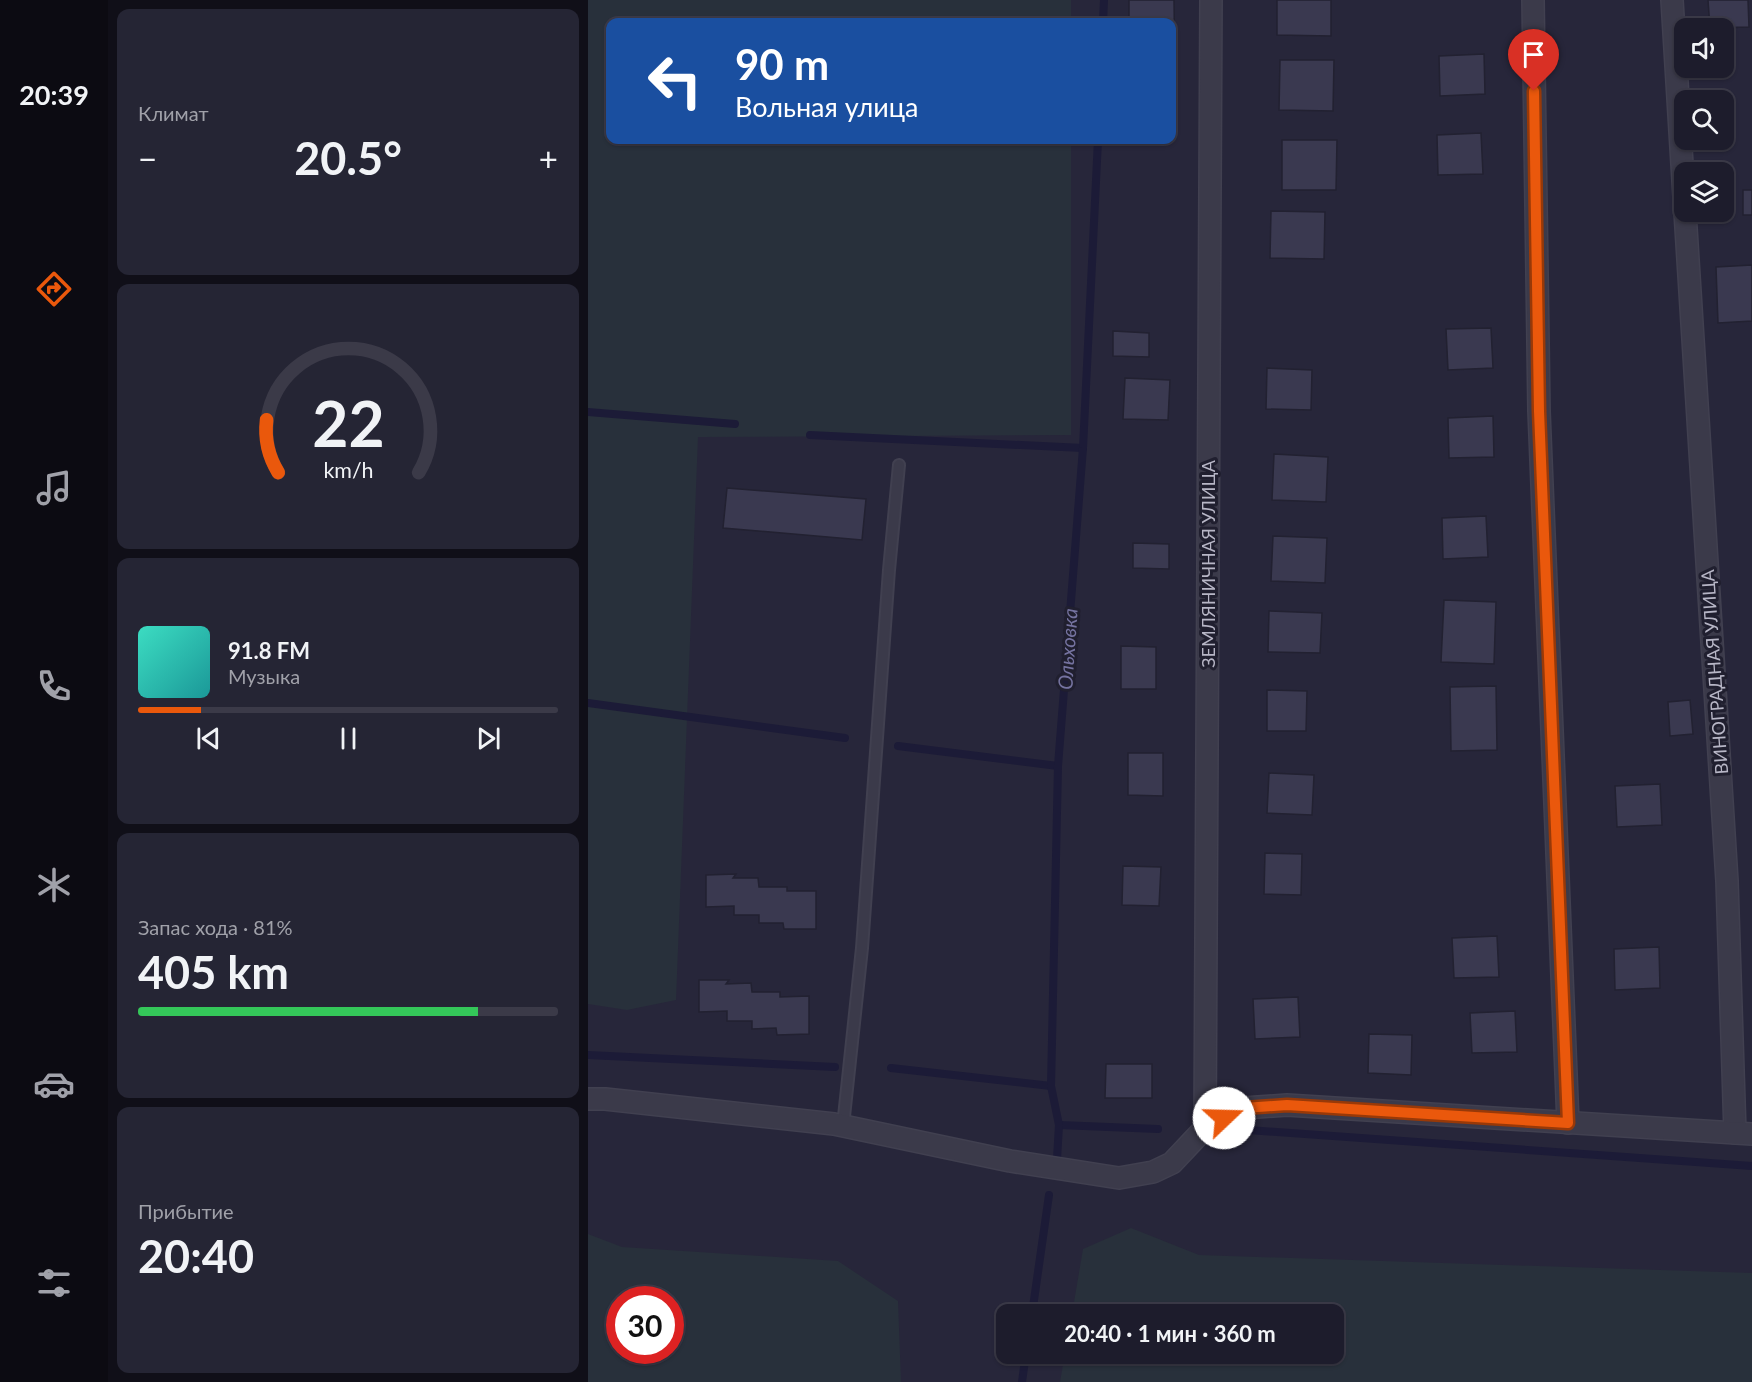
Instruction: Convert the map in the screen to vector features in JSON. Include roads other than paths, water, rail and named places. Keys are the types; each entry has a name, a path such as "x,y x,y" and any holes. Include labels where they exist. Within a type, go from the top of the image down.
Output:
{"street":[{"name":"ЗЕМЛЯНИЧНАЯ УЛИЦА","path":"1205,1128 1211,0"},
{"path":"1533,0 1539,411 1568,1123"},
{"path":"1672,0 1682,162"},
{"name":"ВИНОГРАДНАЯ УЛИЦА","path":"1686,222 1744,1133"},
{"path":"588,1099 628,1101 843,1126 1010,1161 1119,1178 1153,1172 1172,1163 1205,1128 1244,1108 1287,1105 1744,1133"}],"lane":[{"path":"843,1126 862,948 888,581 899,465"}],"waterway":[{"name":"Ольховка","path":"1103,18 1104,0"},
{"name":"Ольховка","path":"1057,1159 1059,1125 1051,1086 1058,766 1083,448 1098,144"},
{"path":"588,412 735,424"},
{"path":"810,435 1083,448"},
{"path":"588,703 845,738"},
{"path":"898,746 1058,766"},
{"path":"588,1055 835,1067"},
{"path":"891,1068 1051,1086"},
{"path":"1059,1125 1158,1129"},
{"path":"1234,1129 1752,1166"},
{"name":"Ольховка","path":"1033,1304 1049,1195"},
{"name":"Ольховка","path":"1022,1382 1024,1364"}]}
